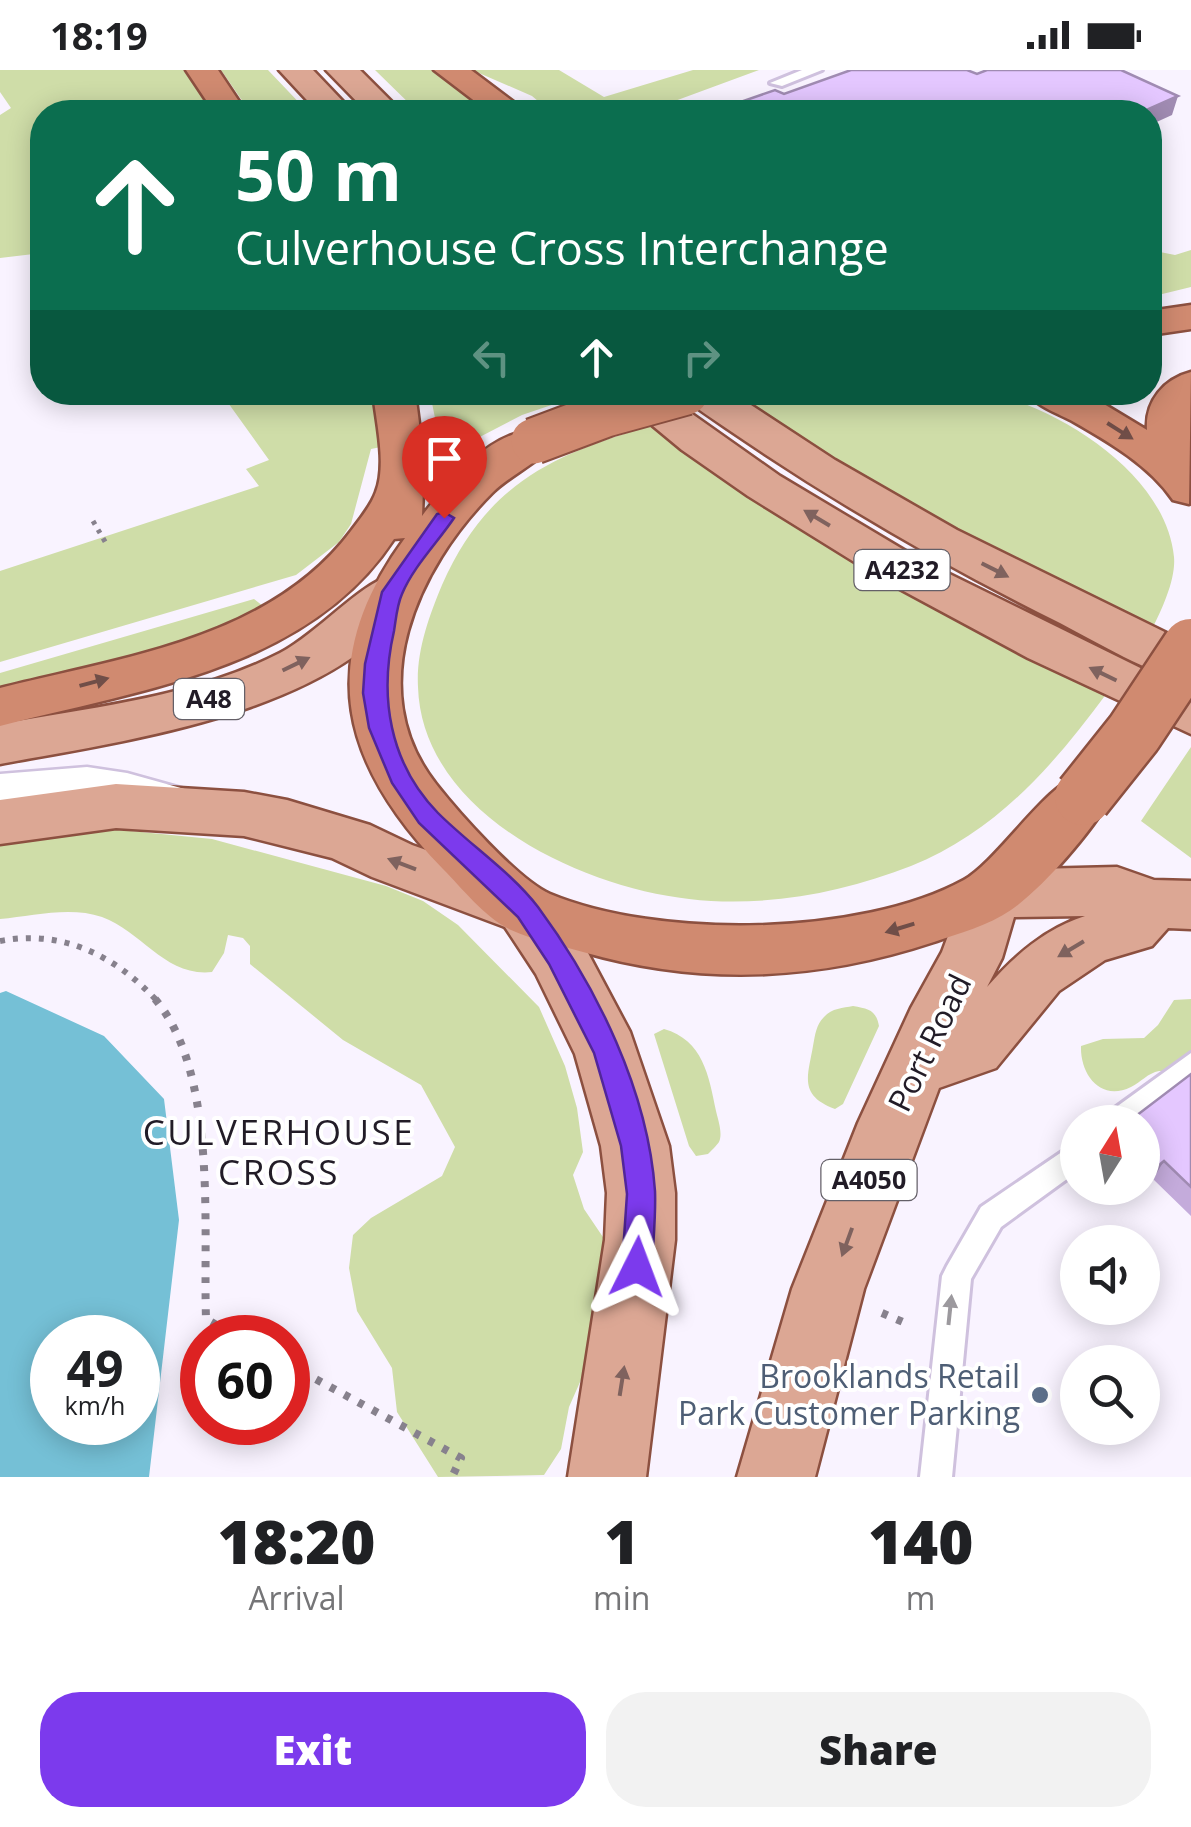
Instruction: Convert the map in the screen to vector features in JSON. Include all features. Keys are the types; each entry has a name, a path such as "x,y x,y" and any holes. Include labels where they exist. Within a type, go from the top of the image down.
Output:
{"highway":[{"path":"202,70 222,100"},
{"path":"450,70 493,100"},
{"path":"1162,322 1191,316"},
{"path":"1189,486 1169,410 1176,397 1191,385"},
{"path":"397,405 401,489 392,592 382,629 374,693 390,756 427,817 526,910 602,934 672,948 783,952 886,933 991,894 1083,796 1134,732 1191,647"},
{"path":"392,592 462,494 485,470 534,441 639,405"},
{"path":"1075,405 1139,443 1189,486"},
{"path":"0,707 209,650 270,624 316,596 357,557 401,489"}],"main road":[{"path":"295,70 324,100"},
{"path":"342,70 373,100"},
{"name":"A4232","path":"652,405 781,496 902,570 1191,715"},
{"name":"A4232","path":"722,405 839,482 942,543 1191,666"},
{"name":"A48","path":"0,744 167,710 252,683 334,643 392,592"},
{"path":"0,822 116,806 198,810 286,822 334,836 526,910 558,956 607,1052 635,1146 641,1194 640,1240 607,1477"},
{"path":"991,894 1116,891 1172,904"},
{"name":"Port Road","path":"776,1477 828,1289 915,1068 971,958 991,894"},
{"path":"915,1068 973,1048 1037,973 1087,940 1130,928 1172,904"}],"street":[{"path":"0,791 67,782 115,784 198,810"}],"lane":[{"path":"777,84 815,70"},
{"path":"1140,1105 1191,1065"},
{"path":"936,1477 956,1276 992,1217 1060,1167"}],"path":[{"path":"93,521 107,545"},
{"path":"0,941 26,935 74,942 127,968 176,1027 197,1120 206,1315"},
{"path":"882,1313 903,1322"},
{"path":"310,1376 461,1458 452,1477"}],"green space":[{"path":"0,70 184,70 204,100 30,100 30,254 0,258 0,115 11,108 0,92"},
{"path":"221,70 268,70 297,100 242,100"},
{"path":"375,70 433,70 473,100 406,100"},
{"path":"472,70 559,70 604,97 693,70 759,70 678,100 537,100"},
{"path":"1191,250 1191,287 1162,294 1162,252 1175,255"},
{"path":"230,405 375,405 382,430 381,447 371,449 351,524 339,542 296,575 0,662 0,571 259,486 246,469 269,460"},
{"path":"433,405 552,405 522,415 472,441 440,443"},
{"path":"748,405 1026,405 1048,414 1106,451 1132,474 1167,527 1174,557 1173,575 1152,629 948,526 856,474"},
{"path":"650,426 816,536 1107,693 1066,746 1021,794 970,835 911,866 830,891 745,901 689,899 646,892 556,860 514,836 477,806 447,772 426,732 418,674 428,622 460,551 501,498 552,463"},
{"path":"254,599 272,613 0,699 0,673"},
{"path":"1191,747 1191,858 1141,821"},
{"path":"80,826 212,839 386,886 423,901 458,925 539,1007 565,1066 577,1108 583,1152 573,1175 584,1209 607,1243 584,1373 569,1407 561,1449 544,1475 438,1477 397,1412 392,1368 357,1311 349,1268 353,1235 371,1218 442,1176 455,1147 421,1085 343,1040 250,964 250,946 243,938 228,935 224,953 212,972 195,972 167,961 102,917 64,912 0,919 0,837"},
{"path":"1191,999 1191,1074 1159,1071 1120,1091 1094,1083 1084,1066 1081,1046 1103,1039 1144,1038 1174,1000"},
{"path":"853,1006 871,1011 879,1026 843,1104 835,1109 810,1091 809,1067 821,1020 834,1010"},
{"path":"664,1029 688,1042 707,1073 720,1135 708,1154 696,1156 689,1146 654,1034"}],"water":[{"path":"6,991 104,1036 164,1099 179,1220 160,1383 160,1315 30,1315 30,1445 153,1445 149,1477 0,1477 0,993"}],"building":[{"path":"851,70 967,70 977,74 987,70 1121,70 1178,96 1162,103 1162,100 746,100 775,90 784,94"},
{"path":"1191,1074 1191,1187 1164,1161 1160,1164 1160,1105 1150,1105"}],"place":[{"name":"Brooklands Retail Park Customer Parking","path":"1040,1395"}],"district":[{"name":"CULVERHOUSE CROSS","path":"279,1153"}],"route":[{"path":"444,518 392,592 376,664 374,693 380,728 403,783 427,817 526,910 582,999 607,1052 635,1146 641,1194 637,1267"}]}
